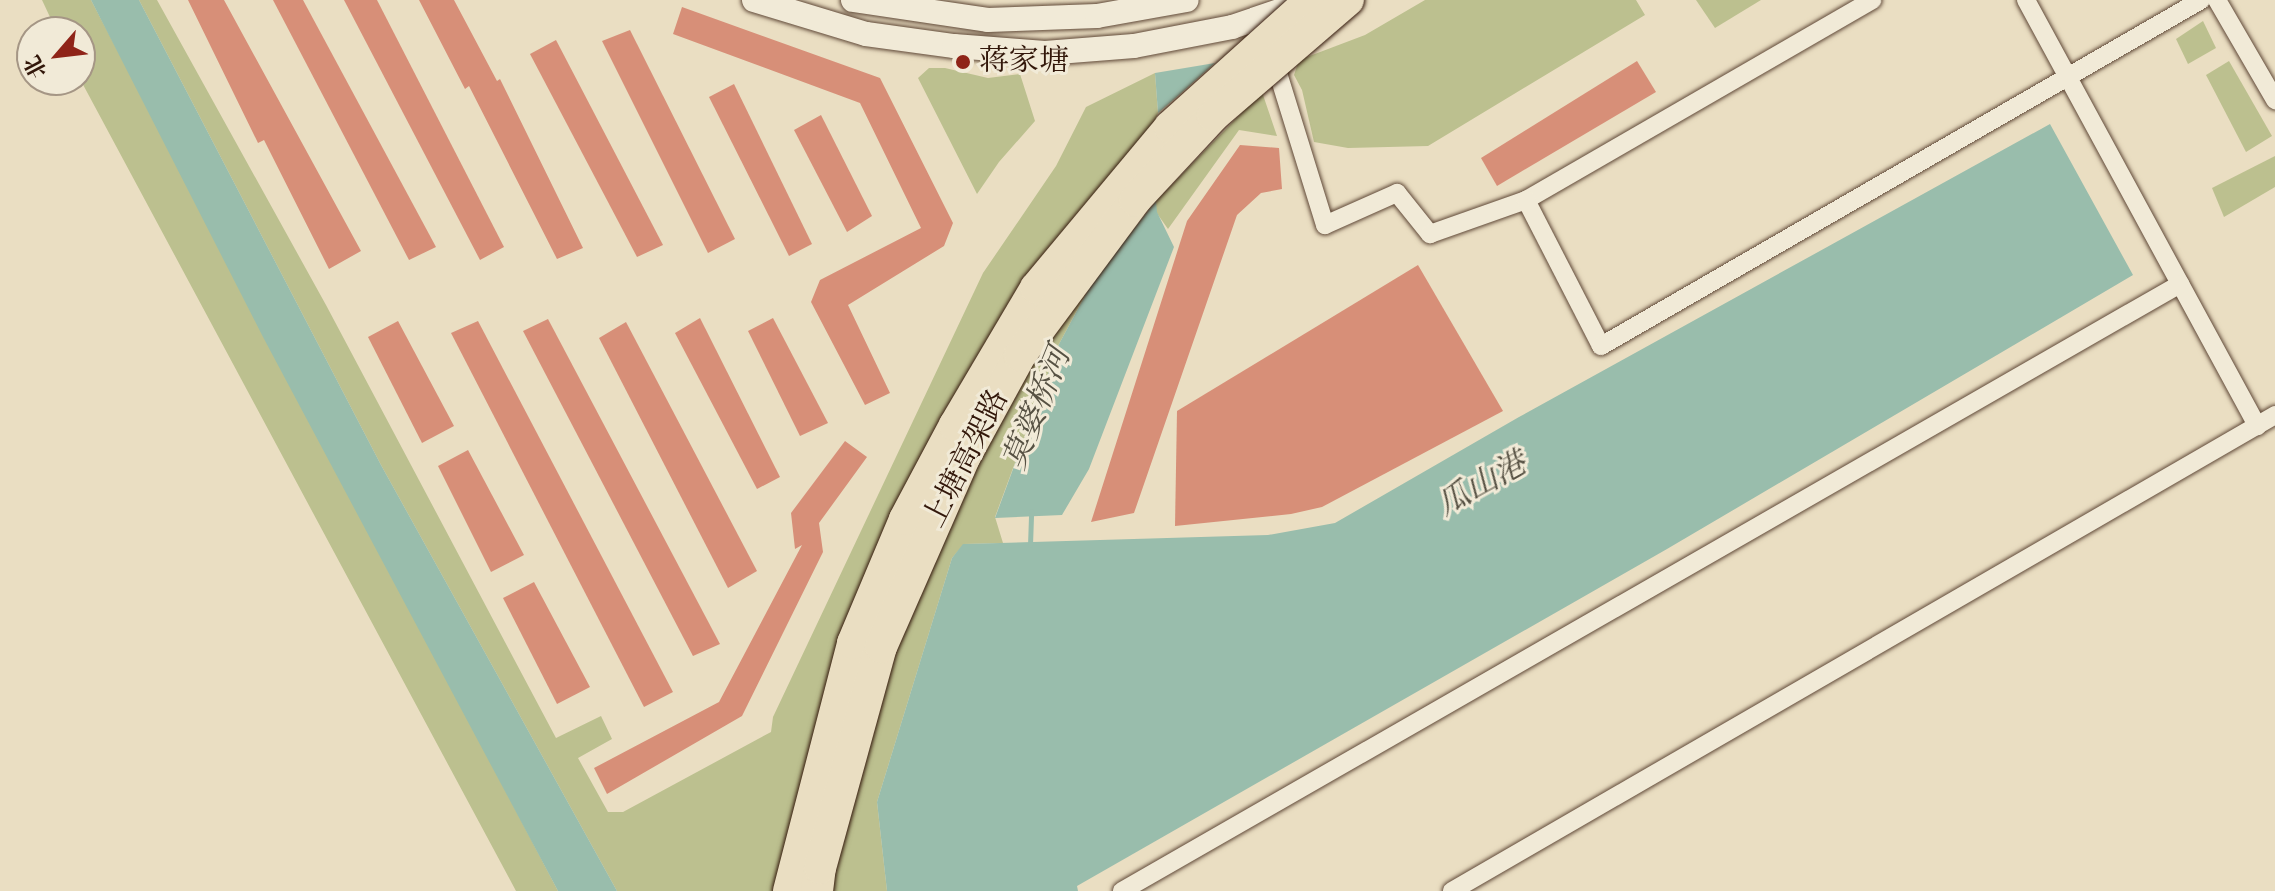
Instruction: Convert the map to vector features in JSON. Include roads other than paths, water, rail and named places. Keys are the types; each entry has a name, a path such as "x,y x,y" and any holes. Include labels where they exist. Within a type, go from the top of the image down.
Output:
{"highway":[{"name":"上塘高架路","path":"789,891 853,643 905,519 955,425 1036,288 1170,127 1311,0"},
{"name":"上塘高架路","path":"817,891 820,868 881,647 965,456 1020,355 1135,200 1213,116 1348,0"}],"main road":[{"path":"754,0 866,34 954,46 1045,53 1134,46 1232,27 1311,0"},
{"path":"853,0 988,20 1097,16 1187,0"}],"street":[{"path":"1260,17 1325,225 1397,193 1430,234 1526,200 1872,0"},
{"path":"2026,0 2257,426"},
{"path":"1526,200 1601,346 2201,0"},
{"path":"2217,0 2275,100"},
{"path":"1122,891 2180,284"},
{"path":"1452,891 2275,415"}],"water":[{"path":"91,0 139,0 381,465 617,891 558,891 263,337"},
{"path":"1215,63 1179,95 1158,113 1155,73"},
{"name":"瓜山港","path":"2050,124 2133,275 1667,549 1077,886 1078,891 887,891 877,802 952,558 963,544 1268,535 1335,523 1519,417"},
{"path":"1156,201 1157,212 1174,247 1089,469 1062,515 995,518 1059,344 1094,279"}],"waterway":[{"name":"莫婆桥河","path":"1030,545 1031,511"}],"place":[{"name":"蒋家塘","path":"963,62"}]}
